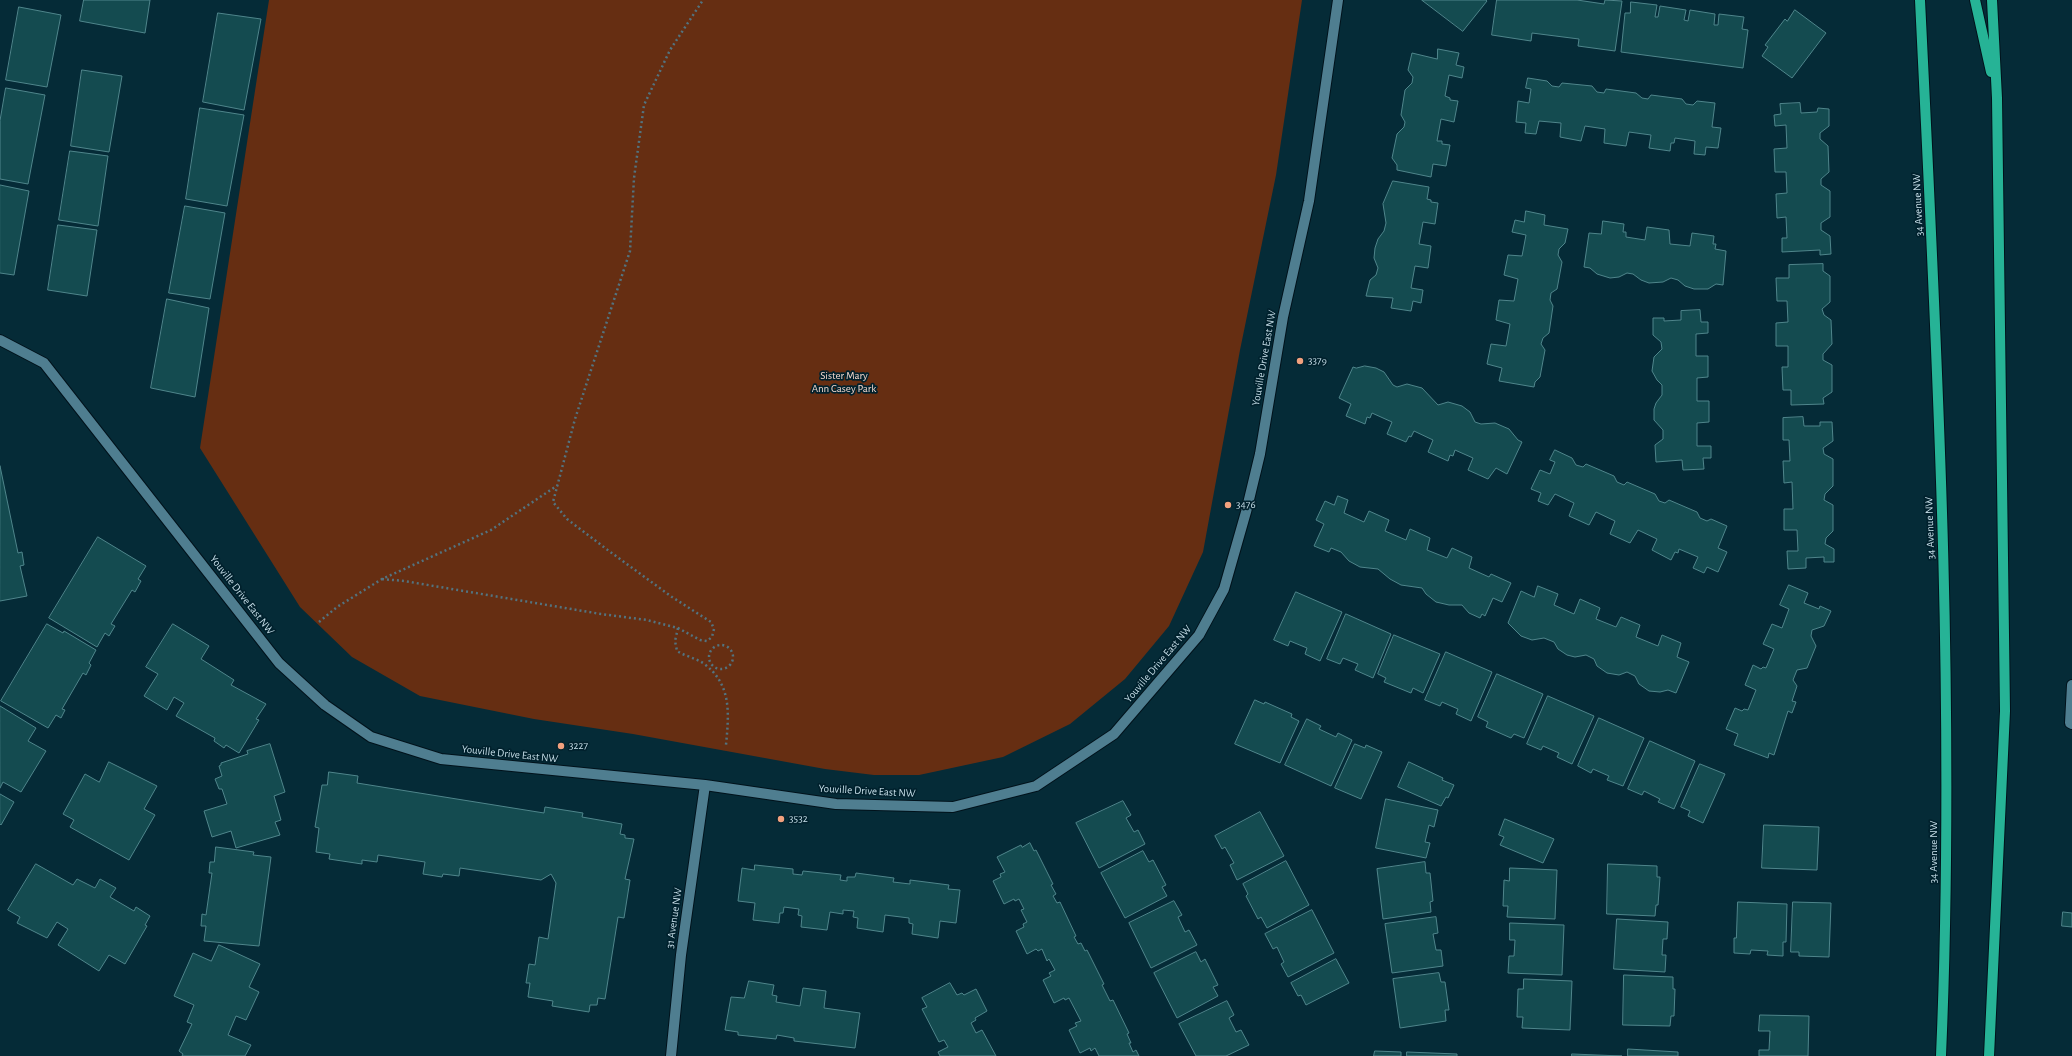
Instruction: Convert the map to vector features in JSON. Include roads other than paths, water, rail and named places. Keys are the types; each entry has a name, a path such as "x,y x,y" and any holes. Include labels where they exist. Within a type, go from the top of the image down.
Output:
{"main road":[{"name":"34 Avenue NW","path":"1920,0 1931,225 1947,658 1946,919 1941,1056"},
{"path":"1975,0 1997,98"},
{"path":"1989,1056 2005,711 1997,98 1992,0"}],"street":[{"name":"Youville Drive East NW","path":"0,340 44,364 279,663 325,705 371,737 441,759 705,785 836,804 953,807 1036,786 1114,734 1199,635 1224,589 1246,512 1260,454 1283,317 1309,201 1338,0"},
{"path":"2072,685 2070,723 2072,724"},
{"name":"31 Avenue NW","path":"671,1056 681,955 705,785"}],"place":[{"name":"3379","path":"1300,361"},
{"name":"3476","path":"1228,505"},
{"name":"3227","path":"561,746"},
{"name":"3532","path":"781,819"}],"park label":[{"name":"Sister Mary Ann Casey Park","path":"844,382"}]}
